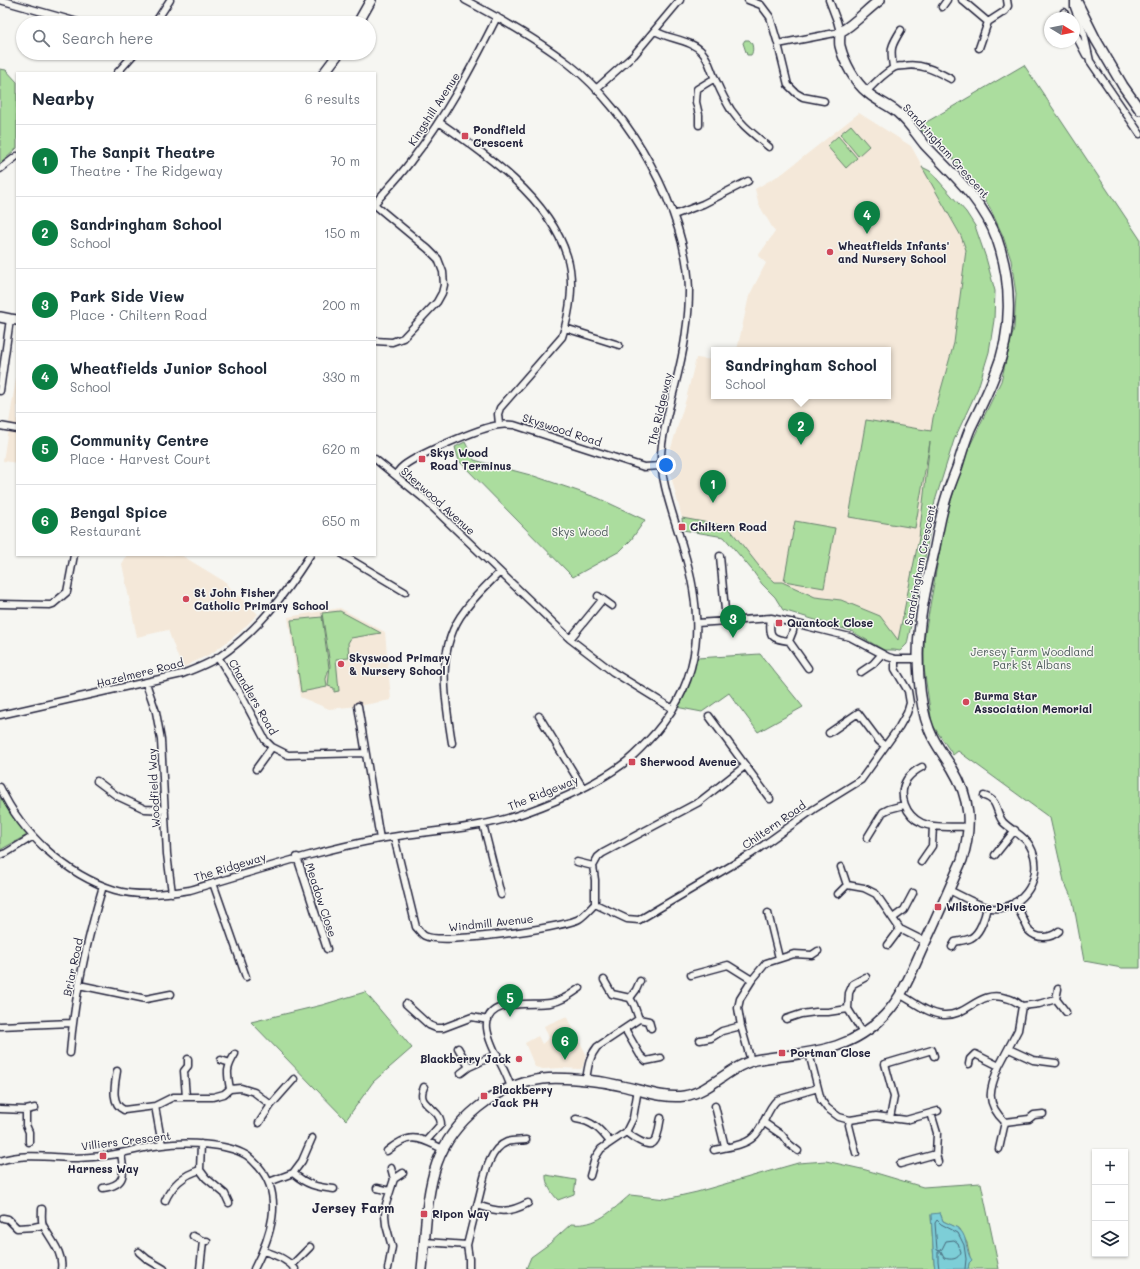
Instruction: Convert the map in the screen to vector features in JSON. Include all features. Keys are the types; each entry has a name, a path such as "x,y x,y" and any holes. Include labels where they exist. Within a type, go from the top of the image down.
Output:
{"street":[{"path":"0,0 56,16"},
{"path":"160,16 170,0"},
{"path":"362,16 371,0"},
{"name":"The Ridgeway","path":"0,788 14,812 32,837 51,854 78,873 103,886 116,890 145,894 172,893 190,890 296,857 380,839 483,824 515,816 558,800 583,788 627,761 646,743 673,709 684,688 693,661 697,623 693,585 684,550 668,500 661,466 661,452 664,432 684,350 689,290 684,252 674,215 660,183 641,147 596,89 570,65 531,37 465,0"},
{"path":"596,89 634,55 680,0"},
{"path":"829,0 840,32"},
{"path":"778,44 840,32 850,27 869,8 880,0"},
{"path":"942,7 947,0"},
{"path":"962,0 988,22"},
{"path":"979,48 983,32 988,22 1005,11 1008,6 1007,0"},
{"path":"1075,0 1074,7 1084,34 1090,61"},
{"path":"1075,0 1123,86 1140,110"},
{"path":"752,1 761,6 770,17 788,85 796,93 803,97 824,101"},
{"name":"Kingshill Avenue","path":"376,203 410,163 439,122 472,68 497,17"},
{"path":"893,67 890,52 901,30"},
{"path":"655,31 662,35 691,44 702,51 709,62 714,78 731,110 746,128 769,147"},
{"name":"Sandringham Crescent","path":"422,1269 429,1195 437,1164 443,1149 457,1128 473,1112 494,1096 531,1081 555,1078 586,1080 670,1096 683,1096 702,1091 731,1070 751,1061 834,1048 863,1033 884,1016 901,995 962,860 968,841 968,809 964,791 954,770 932,736 926,720 918,659 918,639 923,600 946,497 970,430 996,374 1002,351 1008,318 1007,283 1004,263 996,237 985,214 971,194 924,143 899,113 866,92 855,78 845,59 840,44 840,32"},
{"path":"1080,43 1090,61 1140,134"},
{"path":"118,72 128,60"},
{"path":"325,72 334,60"},
{"path":"866,92 893,67 912,64 935,70 951,79"},
{"path":"699,125 699,115 696,102 697,89 714,78"},
{"path":"439,122 475,147 509,175 531,198 549,219 562,242 568,257 571,278 569,305 562,337 500,408 498,414 499,424"},
{"path":"0,170 16,157"},
{"path":"674,215 703,204 748,181"},
{"path":"376,205 438,259 443,272 444,284 442,293 437,302 403,338 392,342 376,341"},
{"path":"0,317 14,320 0,391"},
{"path":"565,328 619,344"},
{"name":"Skyswood Road","path":"395,475 401,468 412,460 485,428 499,424 514,425 644,467 661,466"},
{"path":"0,426 16,429"},
{"name":"Sherwood Avenue","path":"376,460 423,498 570,639 613,672 673,709"},
{"path":"0,604 53,604 67,592 74,556"},
{"name":"Hazelmere Road","path":"0,715 182,674 218,657 252,631 264,618 291,585 309,556"},
{"path":"345,556 405,592"},
{"path":"720,556 726,621"},
{"path":"452,743 446,699 445,665 447,649 452,632 464,610 500,572"},
{"path":"570,639 600,598 612,606"},
{"path":"697,623 771,618 850,637 882,655 895,659 918,659"},
{"path":"771,618 771,632 773,638 777,640 790,641"},
{"path":"790,641 794,623"},
{"path":"790,641 808,668"},
{"path":"861,672 873,664 882,655"},
{"name":"Chandlers Road","path":"218,657 239,691 265,740 272,748 288,755 365,753"},
{"name":"Chiltern Road","path":"595,904 626,918 639,920 751,854 814,809 861,780 899,727 910,704 908,690 895,669 895,659"},
{"name":"Woodfield Way","path":"146,683 156,712 161,740 172,893"},
{"path":"358,706 380,839"},
{"path":"829,733 858,713 879,741 885,746"},
{"path":"539,716 541,725 583,788"},
{"path":"708,716 770,799"},
{"path":"256,769 272,748"},
{"path":"595,904 594,866 598,857 700,802 745,766"},
{"path":"922,767 913,773 907,780 903,791 904,805 913,818 923,824 934,826 969,827"},
{"path":"97,781 117,796 144,809 165,810"},
{"path":"949,890 987,907 1000,908 1026,895 1034,879 1036,870 1034,854 1030,845 1015,830 1003,822 996,803 984,796"},
{"path":"867,838 883,812 904,805"},
{"path":"483,824 501,895"},
{"path":"921,862 932,846 934,826"},
{"path":"995,855 1015,830"},
{"path":"0,855 32,837"},
{"name":"Windmill Avenue","path":"394,837 416,927 425,937 441,938 497,935 545,927 579,919 595,904"},
{"name":"Meadow Close","path":"296,857 326,949"},
{"path":"576,862 594,866"},
{"path":"841,867 847,885"},
{"path":"213,883 246,977"},
{"path":"838,894 847,885"},
{"path":"847,885 864,888 876,894 900,929 926,942"},
{"name":"Briar Road","path":"70,1053 72,1023 79,985 103,886"},
{"path":"893,918 904,910 913,892"},
{"path":"1014,902 1032,934 1049,937 1059,931"},
{"path":"952,947 956,942 971,938 977,932 985,916 987,907"},
{"path":"768,913 779,958"},
{"path":"888,945 900,929"},
{"path":"751,1061 741,1026 738,1008 740,999 752,980 766,963 794,954 812,955 818,951"},
{"path":"691,975 728,965 752,980"},
{"path":"863,1033 848,1009 849,993 853,984 866,977"},
{"path":"604,980 612,994 630,998 639,1019"},
{"path":"630,998 640,981"},
{"path":"79,985 146,999 171,994"},
{"path":"512,1088 489,1035 488,1020 501,1006 509,1004 550,1003 566,998 580,988"},
{"path":"1058,989 1056,999 1066,1012"},
{"path":"901,995 931,1011 942,1015 961,1012 985,997 994,995 1010,999 1022,1006 1039,1004 1056,999"},
{"path":"406,1004 429,1025 436,1028 443,1028 472,1017 488,1020"},
{"path":"1005,1122 995,1111 990,1096 993,1081 999,1066 1018,1030 1022,1006"},
{"path":"786,1019 801,1014 848,1009"},
{"path":"586,1080 592,1053 606,1039 625,1029 639,1019 649,1021 651,1028"},
{"path":"0,1026 72,1023"},
{"path":"700,1040 711,1038 722,1031 741,1026"},
{"path":"625,1029 640,1055 646,1060 661,1058"},
{"path":"458,1048 468,1067"},
{"path":"1009,1049 1033,1060 1056,1063"},
{"path":"890,1118 894,1097 885,1064 932,1050 934,1056"},
{"path":"809,1053 822,1100 827,1108 839,1117 850,1120 876,1116 906,1120 938,1111"},
{"path":"230,1090 227,1073 235,1054"},
{"path":"461,1073 468,1067 497,1054"},
{"path":"969,1064 970,1059 975,1054 999,1066"},
{"path":"186,1097 184,1071 188,1066 188,1059"},
{"path":"221,1060 230,1063"},
{"path":"117,1071 115,1101 120,1108 129,1110 155,1106 173,1097 213,1097 224,1094 230,1090 241,1088 254,1092 271,1106"},
{"path":"259,1123 294,1079"},
{"path":"424,1086 421,1093 423,1100 441,1119 441,1124 426,1141"},
{"path":"714,1150 751,1140 777,1100 818,1088"},
{"path":"590,1176 595,1158 601,1149 626,1132 633,1118 638,1089"},
{"path":"155,1106 162,1145"},
{"path":"715,1106 725,1147"},
{"path":"0,1109 26,1110 35,1108"},
{"path":"26,1110 26,1126 29,1132 29,1142"},
{"path":"931,1113 937,1133 936,1154 938,1162"},
{"path":"1005,1122 1029,1119 1034,1115 1043,1114"},
{"path":"626,1132 636,1140 652,1144 656,1137 661,1118"},
{"path":"576,1119 586,1120 597,1127 610,1142"},
{"path":"850,1120 849,1125 856,1153"},
{"path":"763,1122 782,1135 789,1144 798,1151"},
{"path":"999,1149 1005,1122"},
{"path":"269,1182 293,1173 302,1162 312,1138"},
{"path":"387,1151 396,1144 408,1138 418,1138 443,1149"},
{"path":"469,1269 467,1245 492,1154 501,1145 508,1142 526,1140"},
{"path":"201,1144 200,1170 206,1178 225,1194 229,1204"},
{"name":"Villiers Crescent","path":"0,1161 15,1157 74,1158 121,1153 162,1145 201,1144 228,1147 246,1154 263,1171 269,1182 274,1204 271,1225 263,1251 254,1269"},
{"path":"103,1188 112,1186 123,1178 124,1172 121,1153"},
{"path":"900,1164 936,1154"},
{"path":"388,1269 392,1247 385,1215 386,1204 394,1179 391,1168"},
{"path":"165,1201 170,1191 184,1176 200,1170"},
{"path":"293,1173 302,1181 314,1186 334,1189"},
{"path":"394,1179 403,1173"},
{"path":"377,1188 390,1191"},
{"path":"477,1205 502,1212 528,1203"},
{"path":"42,1209 43,1224 52,1239 62,1262 61,1269"},
{"path":"3,1218 8,1219 17,1228 34,1227 43,1224"},
{"path":"193,1236 205,1241 200,1269"},
{"path":"425,1242 467,1245"},
{"path":"263,1251 293,1267 310,1247"},
{"path":"139,1252 147,1259 164,1269"}],"shaded area":[{"path":"859,113 911,146 961,236 966,250 954,343 933,418 919,538 898,641 851,605 841,600 815,597 782,582 775,582 762,570 729,528 682,518 667,461 686,399 696,358 711,360 711,399 891,399 891,347 738,347 749,296 766,263 758,256 775,232 759,205 755,189 783,173"},
{"path":"16,378 16,463 3,461"},
{"name":"St John Fisher Catholic Primary School","path":"126,556 183,556 227,583 226,584 258,614 240,632 212,653 182,668 168,630 137,637 122,564"},
{"name":"Skyswood Primary & Nursery School","path":"340,608 385,632 391,700 329,709 300,697 288,617"},
{"path":"567,1016 586,1054 583,1066 581,1069 543,1069 535,1067 525,1043 538,1036 542,1044 549,1038 544,1026"}],"green space":[{"path":"745,40 749,40 752,45 753,49 751,55 747,55 743,43"},
{"name":"Jersey Farm Woodland Park St Albans","path":"1024,65 1140,239 1140,968 1122,968 1084,961 1073,901 1064,881 1050,818 958,751 953,755 932,724 924,668 924,640 945,520 965,456 1001,381 1014,328 1016,294 1011,260 1003,236 990,208 975,183 948,153 918,127"},
{"path":"0,69 6,70 16,81 16,149 0,164"},
{"path":"851,125 869,146 858,156 840,134"},
{"path":"838,136 857,158 846,168 827,146"},
{"path":"922,167 930,171 966,212 975,226 995,291 994,320 989,352 978,388 954,440 935,501 907,644 900,651 884,650 851,631 783,610 775,597 762,584 724,537 683,530 682,518 729,528 762,570 775,582 782,582 815,597 841,600 880,616 898,640 919,538 930,442 915,528 849,517 866,420 931,431 933,418 954,343 966,250 961,236"},
{"name":"Skys Wood","path":"465,442 474,460 534,476 598,498 645,520 631,540 620,551 573,577 459,461 455,447"},
{"path":"795,521 835,528 824,588 784,581"},
{"path":"340,611 381,633 351,638 348,643 349,658 336,659 339,691 334,692 334,688 328,686 330,665 322,613"},
{"path":"322,617 329,668 326,679 327,687 301,692 291,620"},
{"path":"760,654 803,707 758,732 729,693 702,712 676,707 697,658"},
{"path":"0,794 27,835 0,850"},
{"path":"365,992 412,1048 373,1082 346,1120 251,1022 322,1005"},
{"path":"826,1161 866,1170 923,1187 981,1183 999,1269 968,1269 970,1257 967,1243 960,1229 943,1221 940,1213 931,1215 935,1269 526,1269 531,1257 549,1244 571,1224 589,1223 603,1217 630,1195 666,1199 697,1192 798,1163"},
{"path":"546,1175 576,1180 574,1194 558,1200 549,1188"}],"water":[{"path":"940,1213 943,1221 956,1227 963,1233 968,1253 972,1260 969,1263 968,1269 935,1269 931,1214"}],"place":[{"name":"Pondfield Crescent","path":"465,136"},
{"name":"Wheatfields Junior School","path":"867,234"},
{"name":"Wheatfields Infants' and Nursery School","path":"830,252"},
{"name":"Sandringham School","path":"801,445"},
{"name":"Skys Wood Road Terminus","path":"422,459"},
{"name":"The Sanpit Theatre","path":"713,503"},
{"name":"Chiltern Road","path":"682,527"},
{"name":"St John Fisher Catholic Primary School","path":"186,599"},
{"name":"Quantock Close","path":"779,623"},
{"name":"Park Side View","path":"733,638"},
{"name":"Skyswood Primary & Nursery School","path":"341,664"},
{"name":"Burma Star Association Memorial","path":"966,702"},
{"name":"Sherwood Avenue","path":"632,762"},
{"name":"Wilstone Drive","path":"938,907"},
{"name":"Community Centre","path":"510,1017"},
{"name":"Portman Close","path":"782,1053"},
{"name":"Blackberry Jack","path":"519,1059"},
{"name":"Bengal Spice","path":"565,1060"},
{"name":"Blackberry Jack PH","path":"484,1096"},
{"name":"Harness Way","path":"103,1156"},
{"name":"Ripon Way","path":"424,1214"}],"district":[{"name":"Jersey Farm","path":"353,1208"}]}
